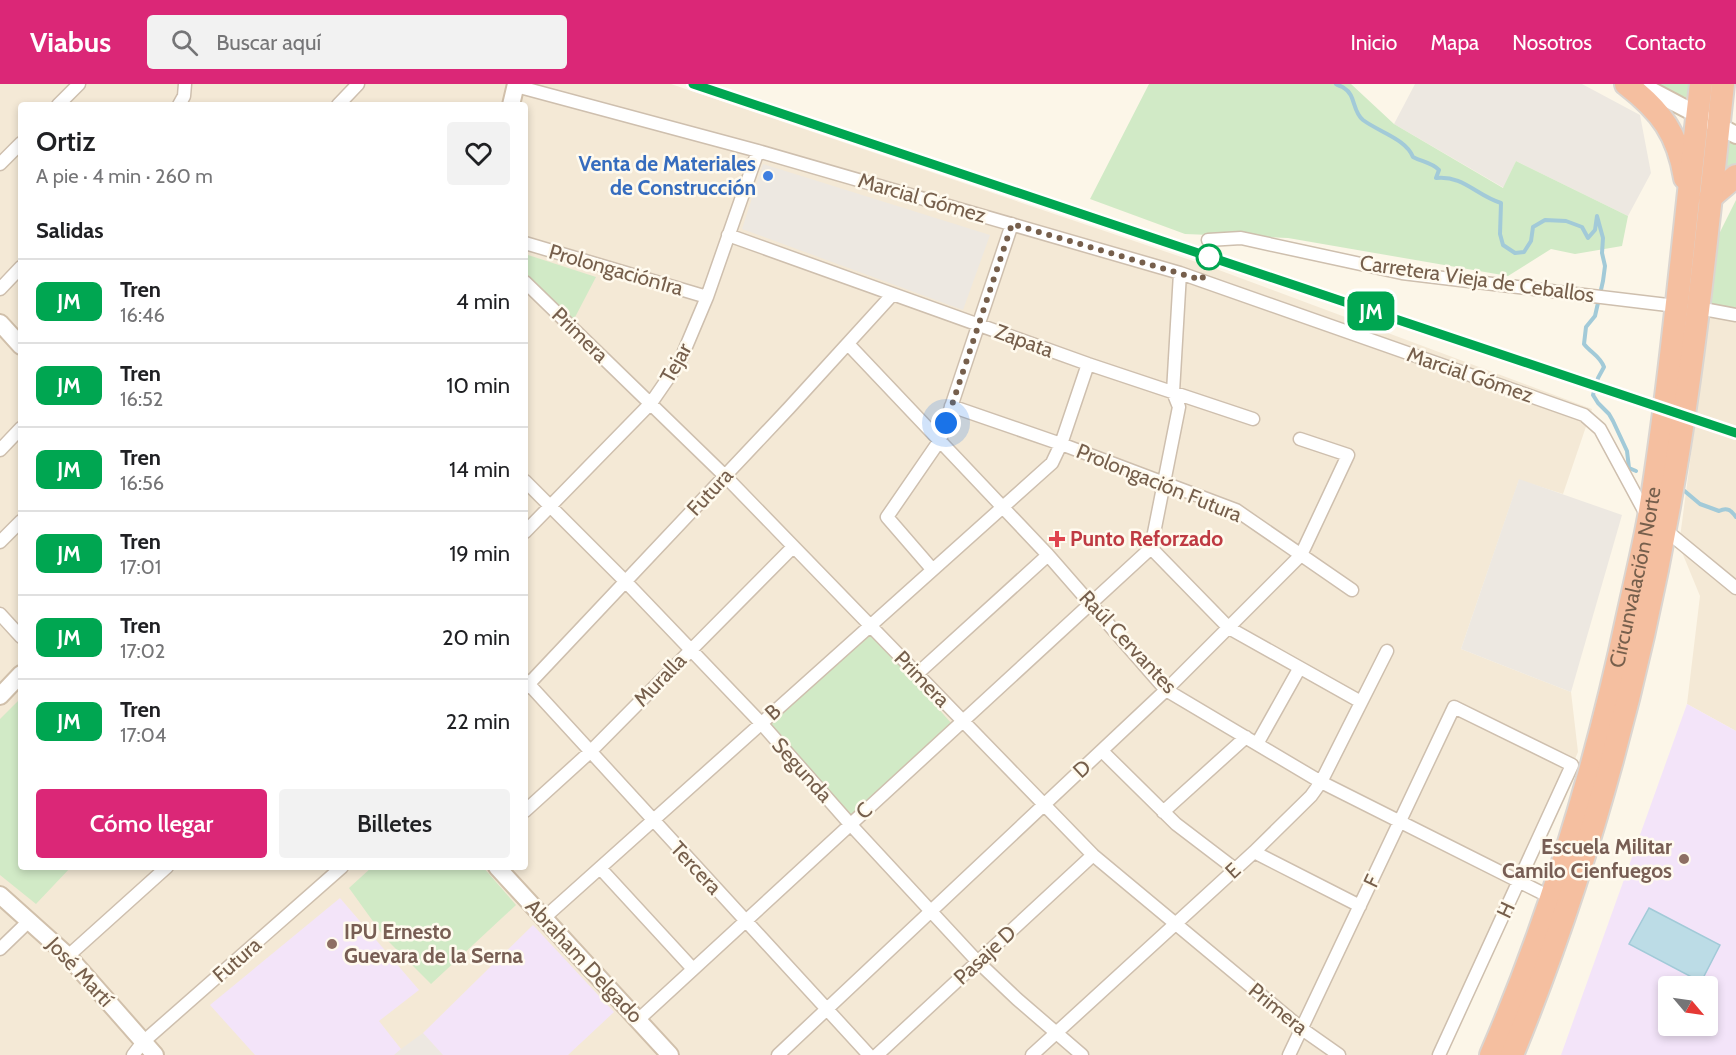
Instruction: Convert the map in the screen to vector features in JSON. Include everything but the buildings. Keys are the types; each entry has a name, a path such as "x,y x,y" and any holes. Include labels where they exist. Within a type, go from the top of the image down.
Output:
{"highway":[{"path":"1626,84 1649,101 1669,128 1700,198 1736,176"},
{"name":"Circunvalación Norte","path":"1491,1055 1515,1041 1560,902 1617,666 1656,524 1700,198 1698,115 1701,84"},
{"name":"Circunvalación Norte","path":"1700,198 1727,130 1724,84"}],"street":[{"path":"61,102 79,84"},
{"path":"181,102 184,96 185,84"},
{"path":"341,102 358,84"},
{"path":"1639,84 1727,130"},
{"path":"511,102 514,85"},
{"name":"Marcial Gómez","path":"514,85 758,151 1180,273 1584,415 1600,429 1656,524 1736,588"},
{"path":"0,164 18,145"},
{"name":"Tejar","path":"528,529 651,404 680,361 707,297 758,151"},
{"path":"932,569 887,518 940,440 1012,224"},
{"name":"Zapata","path":"728,235 1088,364 1253,419"},
{"name":"Carretera Vieja de Ceballos","path":"1208,240 1241,238 1402,273 1687,307 1736,315"},
{"name":"Prolongación1ra","path":"528,244 707,297"},
{"path":"0,289 18,270"},
{"path":"1180,273 1173,392 1179,407 1151,548 1229,628 1361,702"},
{"name":"Primera","path":"528,285 725,476 1093,855 1302,1029 1339,1055"},
{"name":"Futura","path":"528,682 725,476 892,295"},
{"path":"0,323 18,343"},
{"name":"Raúl Cervantes","path":"848,344 1003,506 1166,690 1321,782 1560,902"},
{"name":"B","path":"544,918 1052,463 1088,364"},
{"name":"Prolongación Futura","path":"951,406 1236,510 1352,590"},
{"path":"0,450 18,431"},
{"name":"D","path":"778,1055 1166,690 1301,555 1348,455 1300,439"},
{"name":"Segunda","path":"528,484 761,723 850,824 977,961 1082,1055"},
{"path":"0,542 18,524"},
{"name":"Muralla","path":"528,808 590,752 793,547"},
{"name":"C","path":"638,1020 1151,548"},
{"path":"917,674 1048,555"},
{"path":"0,614 18,634"},
{"name":"E","path":"1032,1055 1254,852 1311,796 1321,782 1387,651"},
{"path":"1163,812 1252,740 1299,669"},
{"path":"0,696 18,678"},
{"name":"Tercera","path":"528,686 869,1055"},
{"name":"H","path":"1439,1055 1572,765 1454,707"},
{"name":"F","path":"1289,1055 1454,707"},
{"path":"1102,751 1176,824 1235,869"},
{"path":"1254,852 1360,906"},
{"name":"Pasaje D","path":"877,1055 1093,855"},
{"path":"600,868 693,969"},
{"path":"68,956 164,870"},
{"name":"Futura","path":"138,1049 336,870"},
{"name":"Abraham Delgado","path":"500,870 670,1055"},
{"name":"José Martí","path":"0,895 68,956 138,1049 155,1055"},
{"path":"0,949 30,920"}],"shaded area":[{"path":"0,84 671,84 1208,266 1592,409 1563,494 1519,480 1461,649 1571,692 1578,752 1478,978 1441,1055 0,1055"},
{"path":"1415,84 1582,84 1640,115 1651,173 1628,216 1516,161 1504,188 1394,124"},
{"path":"763,164 990,235 963,310 742,229"},
{"path":"1710,310 1736,313 1736,731 1687,704 1700,596 1679,545"},
{"path":"1519,479 1622,515 1571,692 1461,649"},
{"name":"Escuela Militar Camilo Cienfuegos","path":"1687,704 1736,731 1736,1055 1561,1055"},
{"name":"IPU Ernesto Guevara de la Serna","path":"340,898 419,990 379,1021 401,1049 394,1055 255,1055 210,1005"},
{"path":"533,925 614,1012 568,1055 443,1055 423,1033"},
{"path":"423,1033 443,1055 394,1055 401,1049"}],"green space":[{"path":"1149,84 1351,84 1394,124 1503,188 1516,161 1628,216 1622,246 1575,254 1551,249 1508,276 1288,238 1185,234 1090,199"},
{"path":"1650,84 1689,84 1688,98"},
{"path":"1725,137 1736,144 1736,163 1718,176"},
{"path":"1736,200 1736,307 1708,306 1718,236"},
{"path":"528,255 596,277 572,323 528,279"},
{"path":"871,633 952,724 851,816 769,725"},
{"path":"18,701 18,870 68,870 36,904 0,875 0,719"},
{"path":"369,870 486,870 516,905 431,984 385,938 349,888"}],"water":[{"path":"1649,908 1720,945 1704,976 1690,976 1629,944"}],"waterway":[{"path":"1336,84 1348,91 1363,120 1404,145 1413,157 1436,167 1439,170 1436,178 1446,178 1462,183 1501,203 1500,234 1503,245 1515,253 1524,252 1531,241 1533,227 1545,220 1566,221 1582,227 1588,238 1595,230 1597,216 1603,238 1602,253 1605,266 1595,316 1586,327 1584,344 1604,367 1593,395 1613,421 1627,451 1629,468 1636,471"},
{"path":"1681,488 1700,504 1719,511 1729,510 1736,517"}],"railway":[{"path":"693,84 1736,433"}],"train":[{"name":"JM","path":"693,84 1736,433"}],"place":[{"name":"Venta de Materiales de Construcción","path":"768,176"},
{"name":"Punto Reforzado","path":"1057,539"},
{"name":"Escuela Militar Camilo Cienfuegos","path":"1684,859"},
{"name":"IPU Ernesto Guevara de la Serna","path":"332,944"}],"route":[{"path":"946,423 1012,224 1202,280 1209,257"}]}
